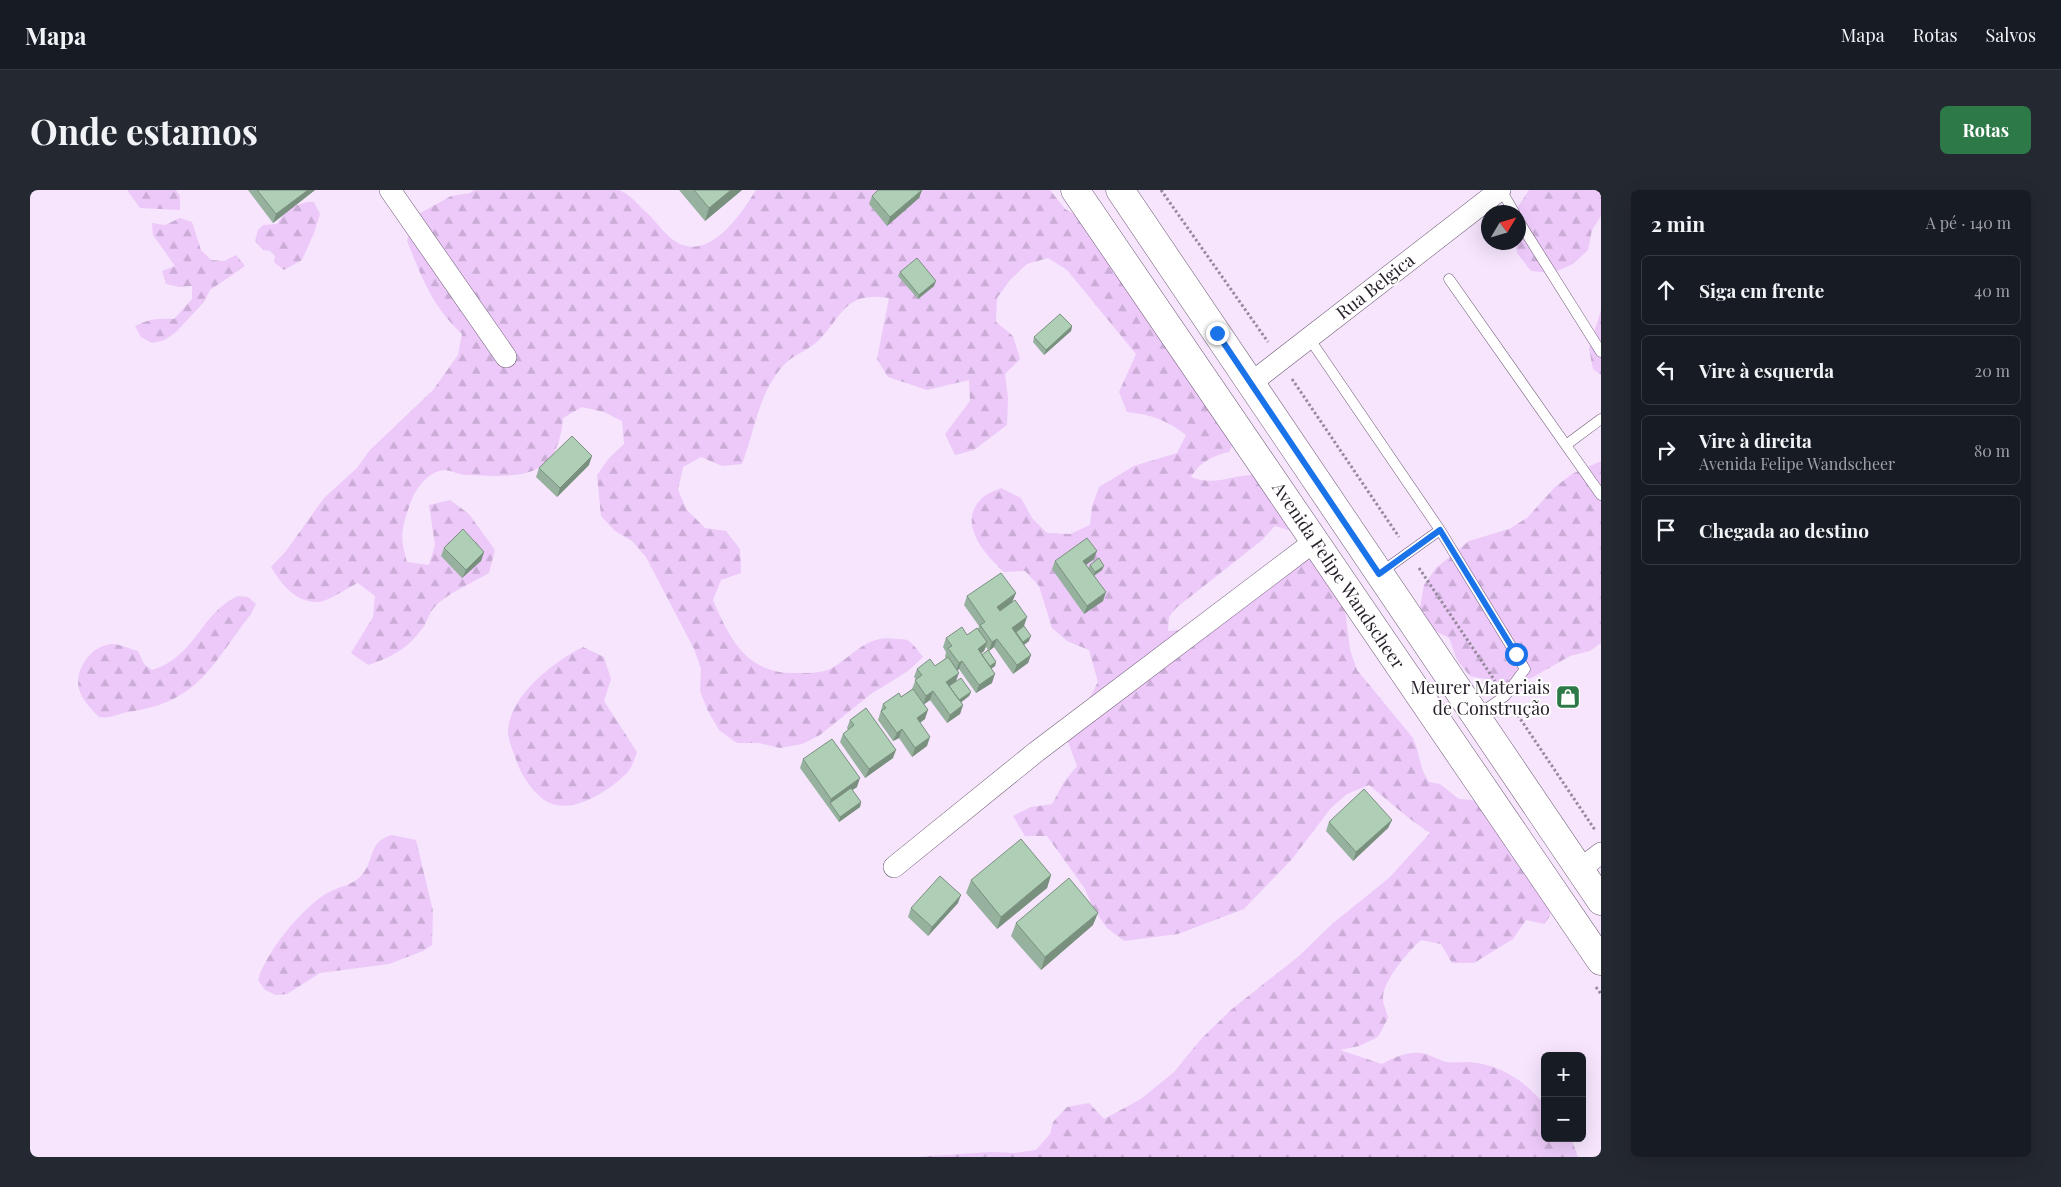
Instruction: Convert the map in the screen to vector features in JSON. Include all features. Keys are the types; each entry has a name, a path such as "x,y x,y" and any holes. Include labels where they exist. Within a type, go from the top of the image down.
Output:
{"main road":[{"name":"Avenida Felipe Wandscheer","path":"1076,190 1601,961"},
{"name":"Avenida Felipe Wandscheer","path":"1120,190 1475,716 1590,861 1601,901"}],"street":[{"path":"390,190 506,357"},
{"name":"Rua Belgica","path":"1250,383 1500,190"},
{"path":"894,867 1036,752 1316,541"}],"lane":[{"path":"1500,190 1510,205"},
{"path":"1526,233 1601,352"},
{"path":"1450,279 1601,494"},
{"path":"1309,338 1440,530 1525,669 1505,696 1475,716"},
{"path":"1566,445 1601,419"},
{"path":"1379,574 1440,530"}],"path":[{"path":"1161,190 1280,360 1596,831"}],"green space":[{"path":"127,190 176,190 180,196 180,210 140,208"},
{"path":"474,190 619,190 627,194 672,239 683,245 695,247 706,244 726,230 756,190 1050,190 1065,209 1083,219 1234,442 1229,452 1207,460 1198,467 1191,477 1208,481 1255,475 1292,531 1275,526 1261,541 1176,608 1169,617 1168,631 1180,630 1300,546 1343,592 1350,650 1357,670 1413,738 1423,771 1429,782 1440,784 1459,799 1473,800 1481,807 1486,818 1550,908 1550,916 1544,924 1526,920 1513,939 1474,963 1452,963 1441,944 1421,940 1403,959 1387,984 1383,999 1388,1018 1378,1037 1359,1046 1340,1050 1382,1064 1403,1055 1420,1053 1444,1061 1479,1063 1501,1070 1520,1081 1541,1100 1541,1142 1572,1142 1578,1157 915,1157 991,1152 1015,1153 1036,1150 1050,1134 1053,1122 1067,1107 1089,1103 1104,1119 1141,1099 1174,1072 1201,1039 1232,1009 1299,956 1332,924 1389,878 1430,833 1369,785 1347,794 1331,808 1292,859 1244,909 1178,934 1124,941 1107,928 1093,908 1085,889 1047,836 1025,836 1013,816 1031,807 1052,804 1064,782 1077,766 1067,739 1098,682 1089,650 1067,641 1052,628 1039,586 1025,571 1004,572 982,548 973,528 972,518 974,509 983,497 1001,488 1021,498 1032,518 1047,533 1070,534 1090,525 1092,506 1099,487 1134,466 1177,453 1186,435 1158,419 1127,412 1119,392 1136,354 1067,270 1048,258 1027,264 1010,280 997,298 996,322 1013,336 1020,359 1005,374 1008,398 1007,425 974,450 955,455 945,434 970,401 969,380 927,390 888,377 877,359 889,298 875,297 863,298 847,306 816,343 783,366 762,400 742,464 722,466 701,457 683,467 678,490 687,510 705,528 726,531 740,549 741,573 721,580 713,600 735,642 754,662 781,672 820,672 832,668 869,643 886,638 907,640 914,645 923,657 908,671 871,694 820,735 802,744 780,748 759,743 737,743 719,730 708,711 700,691 701,669 694,649 646,557 632,541 615,531 601,516 597,475 609,458 624,444 622,421 604,412 582,407 563,418 560,439 553,454 544,464 532,471 503,476 485,476 463,475 444,470 426,478 411,501 403,528 402,540 407,562 429,565 435,545 429,505 450,500 469,514 495,550 489,573 452,593 438,603 431,611 417,636 405,647 392,656 368,665 351,653 373,617 375,596 358,583 323,601 311,602 290,592 271,567 286,551 324,498 357,468 370,450 433,390 458,355 462,334 435,302 407,241 415,216 451,196 470,193"},
{"path":"1529,190 1601,190 1601,216 1592,230 1588,250 1573,264 1552,273 1531,271 1517,253 1517,250 1526,250 1526,205 1519,205"},
{"path":"314,202 320,214 314,233 302,260 284,270 274,262 275,256 270,251 263,250 255,241 258,230 263,225 277,224 284,214 294,206"},
{"path":"180,218 192,222 201,250 211,260 224,261 236,255 245,266 210,290 204,302 176,332 165,340 152,343 141,337 135,326 154,320 174,319 192,299 192,286 179,287 166,284 162,271 175,266 153,235 152,223 165,225"},
{"path":"1601,310 1601,375 1593,369 1589,349"},
{"path":"1601,461 1601,643 1590,651 1570,656 1533,677 1513,685 1470,676 1457,660 1449,638 1430,628 1420,608 1424,585 1436,568 1469,541 1509,529 1527,518 1555,487 1572,474"},
{"path":"238,596 248,597 256,604 251,614 213,665 188,690 172,700 114,716 99,717 90,708 80,693 78,681 82,666 91,653 105,645 122,646 138,651 144,664 152,670 167,664 179,655 215,613"},
{"path":"583,647 604,657 611,679 604,701 637,752 628,772 612,786 581,803 560,806 540,797 527,781 520,770 508,729 517,703 536,680 560,661"},
{"path":"392,835 416,840 433,911 432,945 423,951 389,964 320,973 287,994 276,995 265,990 258,980 269,957 286,932 317,900 327,893 358,879 366,870 375,847 384,838"}],"building":[{"path":"257,190 308,190 276,214"},
{"path":"694,190 731,190 709,208"},
{"path":"878,190 922,190 890,217 872,196"},
{"path":"917,258 936,281 919,295 900,272"},
{"path":"1060,314 1072,326 1046,350 1034,337"},
{"path":"572,436 592,456 560,488 539,468"},
{"path":"463,529 484,552 466,570 444,548"},
{"path":"1087,538 1097,551 1083,561 1106,592 1087,606 1055,561"},
{"path":"1099,558 1104,566 1095,572 1090,565"},
{"path":"1001,573 1016,593 997,607 1000,611 1015,600 1027,617 1012,628 1031,655 1017,665 997,639 992,642 980,625 985,622 967,596"},
{"path":"1024,626 1031,636 1023,642 1016,632"},
{"path":"962,627 967,635 977,628 987,642 978,649 995,674 979,685 962,661 959,663 948,648 952,646 946,638"},
{"path":"988,650 996,662 990,666 982,655"},
{"path":"948,657 959,673 946,682 963,705 950,715 933,691 926,696 915,680 922,675 917,669 930,659 935,666"},
{"path":"961,678 971,692 959,700 949,686"},
{"path":"913,689 928,710 917,718 930,737 915,748 902,729 897,733 881,711 886,708 883,704 899,693 901,697"},
{"path":"866,708 896,750 869,769 843,734 854,725 850,720"},
{"path":"832,739 860,778 831,799 803,759"},
{"path":"851,788 861,802 840,817 830,803"},
{"path":"1364,789 1392,820 1356,852 1329,822"},
{"path":"1021,839 1051,875 1001,917 971,880"},
{"path":"940,876 961,895 932,927 911,908"},
{"path":"1069,878 1098,913 1045,957 1016,923"}],"place":[{"name":"Meurer Materiais de Construção","path":"1568,697"}],"route":[{"path":"1217,333 1379,574 1440,530 1516,654"}]}
